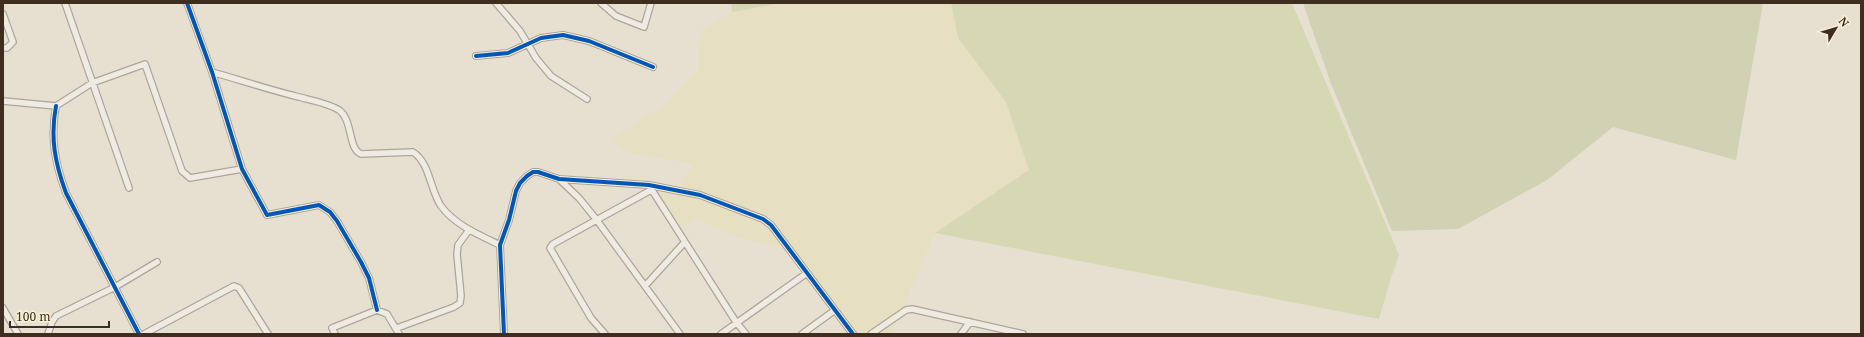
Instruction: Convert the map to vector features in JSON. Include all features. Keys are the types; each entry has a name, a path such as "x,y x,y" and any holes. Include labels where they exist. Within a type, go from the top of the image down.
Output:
{"street":[{"path":"65,3 129,188"},
{"path":"187,3 212,72 242,169 267,215 319,205 330,212 337,221 369,278 377,310"},
{"path":"496,3 504,10 536,58 551,76 587,99"},
{"path":"601,3 616,16 644,27 651,3"},
{"path":"3,14 13,42 7,48 3,48"},
{"path":"476,56 508,53 548,36 572,37 617,51 653,68"},
{"path":"3,102 56,106 92,83 145,64 182,171 186,176 190,178 242,169"},
{"path":"212,72 314,101 340,110 352,135 354,150 358,153 413,152 421,159 437,199 442,207 470,230 500,245"},
{"path":"56,106 52,124 54,149 58,171 66,193 139,334"},
{"path":"504,334 500,245 509,220 516,191 520,183 533,172 538,172 559,179 650,188 700,196 763,219 771,225 853,334"},
{"path":"559,179 579,198 596,219 680,334"},
{"path":"605,334 591,318 550,248 553,244 650,188"},
{"path":"650,188 684,243 736,322 746,334"},
{"path":"335,334 332,328 377,310 387,314 398,331 460,303 461,296 457,254 458,245 470,230"},
{"path":"645,286 684,243"},
{"path":"48,334 52,322 56,316 114,287 157,262"},
{"path":"721,334 807,273"},
{"path":"144,334 234,286 239,288 266,333"},
{"path":"3,308 18,334"},
{"path":"871,334 908,309 1023,334"},
{"path":"802,334 835,310"},
{"path":"961,334 970,322"}],"shaded area":[{"path":"780,3 951,3 958,38 1006,102 1029,170 935,233 892,334 858,334 785,247 737,238 696,218 680,229 656,191 675,195 693,164 625,152 611,139 663,106 697,71 701,31 732,12"}],"green space":[{"path":"731,3 780,3 732,12"},
{"path":"951,3 1292,3 1399,255 1379,319 935,233 1029,170 1006,102 958,38"},
{"path":"1303,3 1763,3 1736,160 1613,127 1547,180 1458,229 1392,231 1330,81"}],"cycle path":[{"path":"187,3 212,72 242,169 267,215 319,205 330,212 337,221 369,278 377,310"},
{"path":"476,56 508,53 541,38 563,35 589,41 653,67"},
{"path":"56,106 53,129 56,161 66,193 139,334"},
{"path":"504,334 500,245 509,220 516,191 520,183 533,172 538,172 559,179 649,185 700,195 763,219 771,225 853,334"}]}
